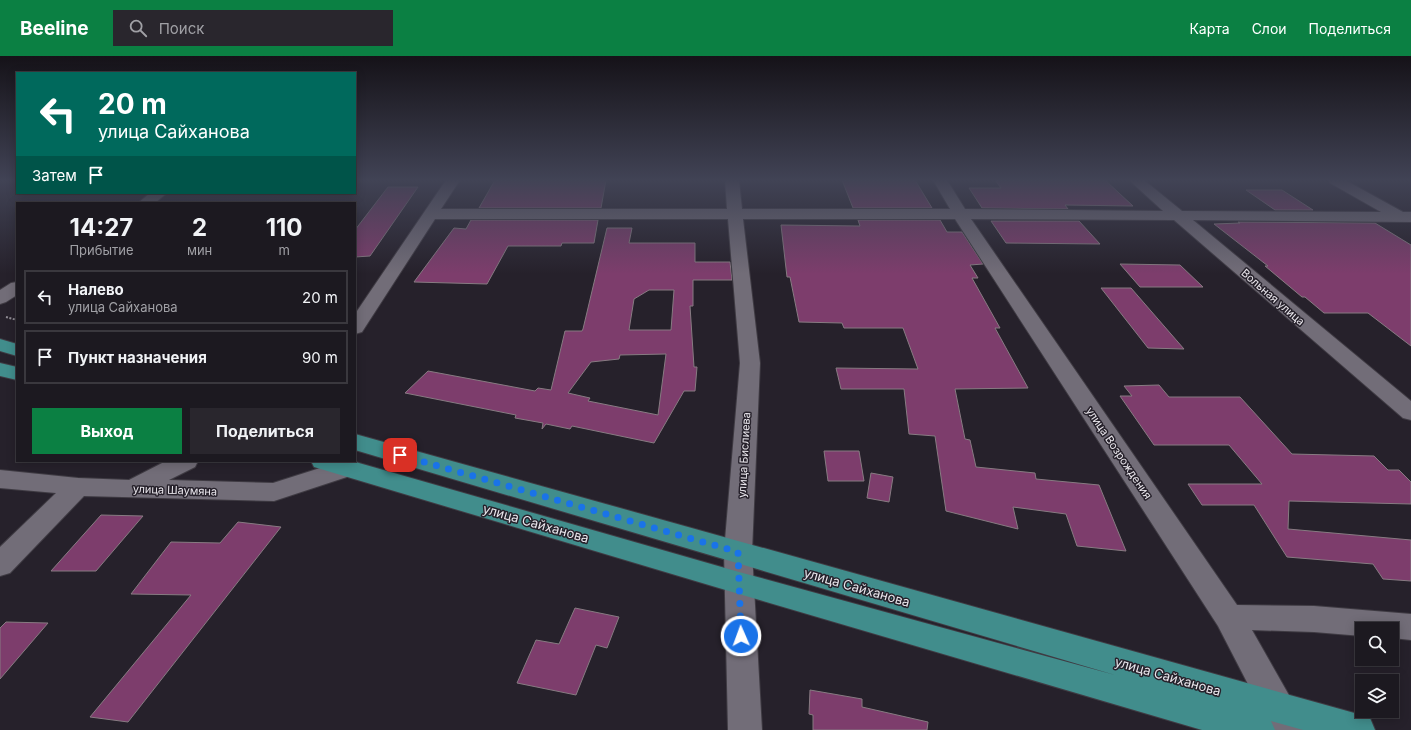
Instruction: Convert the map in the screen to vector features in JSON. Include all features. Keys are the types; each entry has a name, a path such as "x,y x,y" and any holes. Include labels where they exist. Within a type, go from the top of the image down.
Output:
{"main road":[{"path":"0,345 16,350"},
{"path":"0,369 16,374"},
{"path":"356,461 739,567 1276,723 1358,730"}],"street":[{"name":"Вольная улица","path":"1174,211 1411,413"},
{"path":"1393,211 1407,219"},
{"path":"356,327 433,214 1178,215 1407,219"},
{"name":"улица Бислиева","path":"734,214 750,363 739,567 745,730"},
{"name":"улица Возрождения","path":"960,214 1229,617 1276,723"},
{"path":"0,298 16,288"},
{"path":"133,488 184,462"},
{"name":"улица Шаумяна","path":"0,479 78,487 274,492 332,462"},
{"path":"0,565 78,487"},
{"path":"1229,617 1314,619 1411,627"}],"path":[{"path":"0,315 16,320"}],"building":[{"path":"369,211 401,211 370,256 356,257 356,229"},
{"path":"471,220 598,220 594,243 562,243 561,246 508,246 487,284 414,282 454,228 466,229"},
{"path":"858,220 940,220 947,232 962,232 983,264 970,265 978,278 972,278 1000,328 995,328 1028,388 955,389 965,439 970,440 976,467 1035,473 1036,479 1099,485 1126,551 1077,546 1066,514 1013,507 1018,529 946,511 935,436 909,434 904,389 841,389 836,368 918,369 903,328 844,328 842,323 799,322 790,277 787,277 781,225 860,226"},
{"path":"991,221 1079,221 1100,244 1006,243"},
{"path":"1238,222 1375,223 1411,245 1411,346 1368,313 1324,313 1305,297 1302,297 1265,266 1268,266 1214,224 1240,223"},
{"path":"607,228 632,228 629,243 695,243 695,262 730,262 732,280 693,280 693,306 690,306 694,367 697,367 695,391 684,391 654,443 572,426 570,429 546,424 542,429 543,423 515,418 516,415 405,393 428,371 535,391 538,388 551,390 565,331 582,331","holes":["649,290 674,290 671,330 629,330 634,299","666,354 658,415 588,401 590,398 568,393 591,362 619,359 620,355"]},
{"path":"1120,264 1180,265 1203,287 1140,287"},
{"path":"1101,288 1131,288 1184,349 1148,348"},
{"path":"1159,385 1169,397 1240,397 1292,454 1374,456 1388,470 1399,470 1411,482 1411,504 1289,501 1288,529 1411,540 1411,581 1383,579 1373,564 1287,557 1254,505 1202,505 1188,484 1262,484 1229,445 1154,445 1120,396 1132,396 1124,386"},
{"path":"824,451 859,451 864,481 828,481"},
{"path":"871,473 893,477 889,502 867,498"},
{"path":"101,515 143,516 96,571 51,571"},
{"path":"238,522 281,527 128,722 90,717 191,595 131,594 171,542 220,543"},
{"path":"575,608 619,617 607,648 596,645 576,695 517,683 536,640 559,644"},
{"path":"6,622 48,623 0,679 0,628"},
{"path":"810,690 862,699 862,707 928,722 927,730 813,730 813,715 809,714"}],"route":[{"path":"400,455 738,552 741,636"}]}
